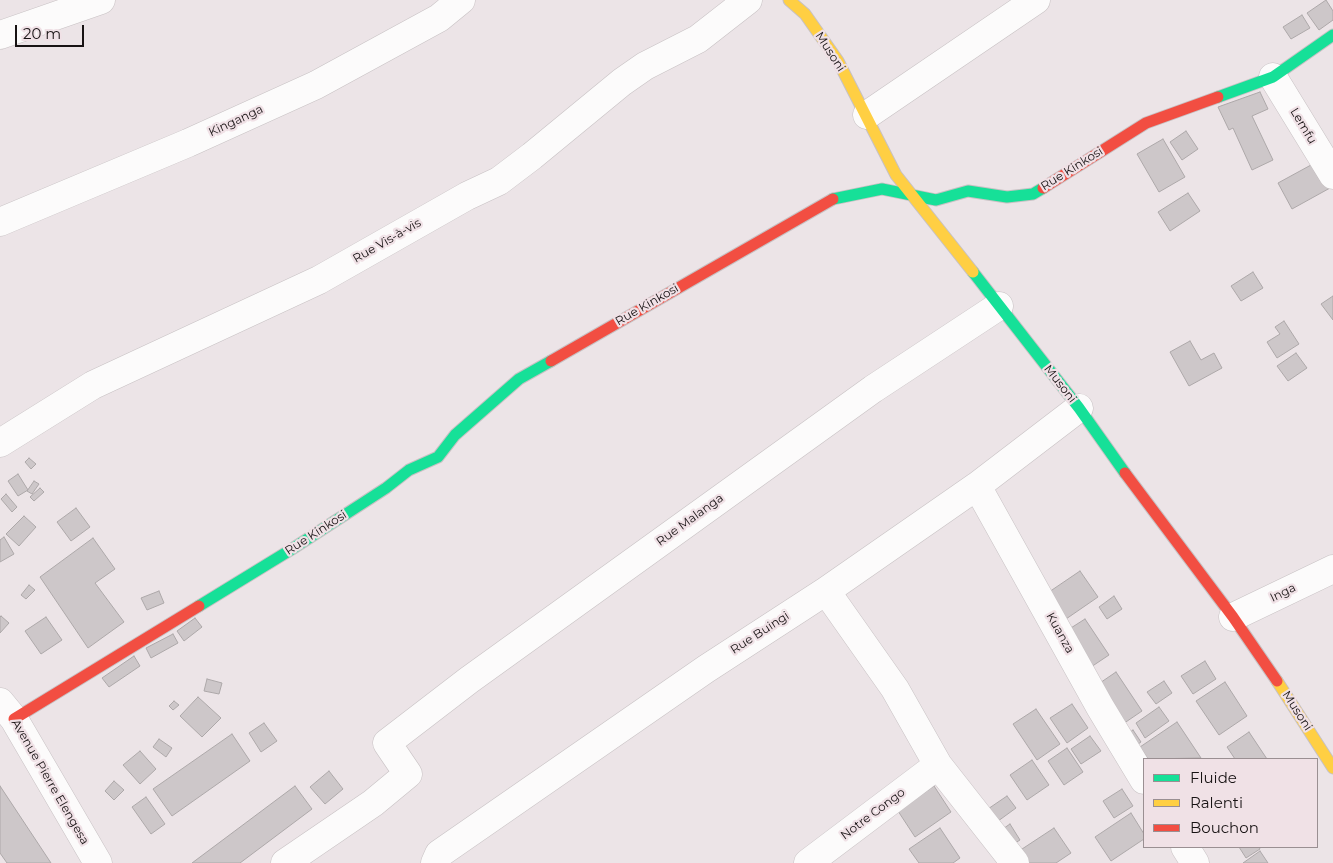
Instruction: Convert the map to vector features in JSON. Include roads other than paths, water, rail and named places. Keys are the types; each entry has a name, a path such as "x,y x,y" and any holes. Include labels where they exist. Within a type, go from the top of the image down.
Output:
{"street":[{"path":"0,35 102,0"},
{"name":"Kinganga","path":"0,222 188,143 316,84 439,18 461,0"},
{"name":"Rue Vis-à-vis","path":"0,443 94,384 319,280 467,196 499,181 622,82 645,66 698,39 748,0"},
{"name":"Musoni","path":"789,0 805,14 838,61 896,175 1079,408 1139,493 1233,617 1288,696 1333,768"},
{"path":"867,115 1036,0"},
{"name":"Rue Kinkosi","path":"7,710 284,554 386,488 409,470 438,457 455,435 519,379 832,199 861,192 882,190 936,200 968,191 1007,197 1033,194 1146,123 1273,77 1333,35"},
{"name":"Lemfu","path":"1273,77 1333,175"},
{"name":"Rue Malanga","path":"285,863 373,803 408,774 387,743 469,680 865,395 999,306"},
{"name":"Rue Buingi","path":"437,858 706,669 826,591 977,486 1079,408"},
{"name":"Kuanza","path":"977,486 1100,707 1143,778"},
{"name":"Inga","path":"1233,617 1333,569"},
{"path":"826,591 895,689 938,765 1015,863"},
{"name":"Avenue Pierre Elengesa","path":"7,710 98,863"},
{"name":"Notre Congo","path":"808,863 938,765"},
{"path":"1186,848 1194,863"}]}
